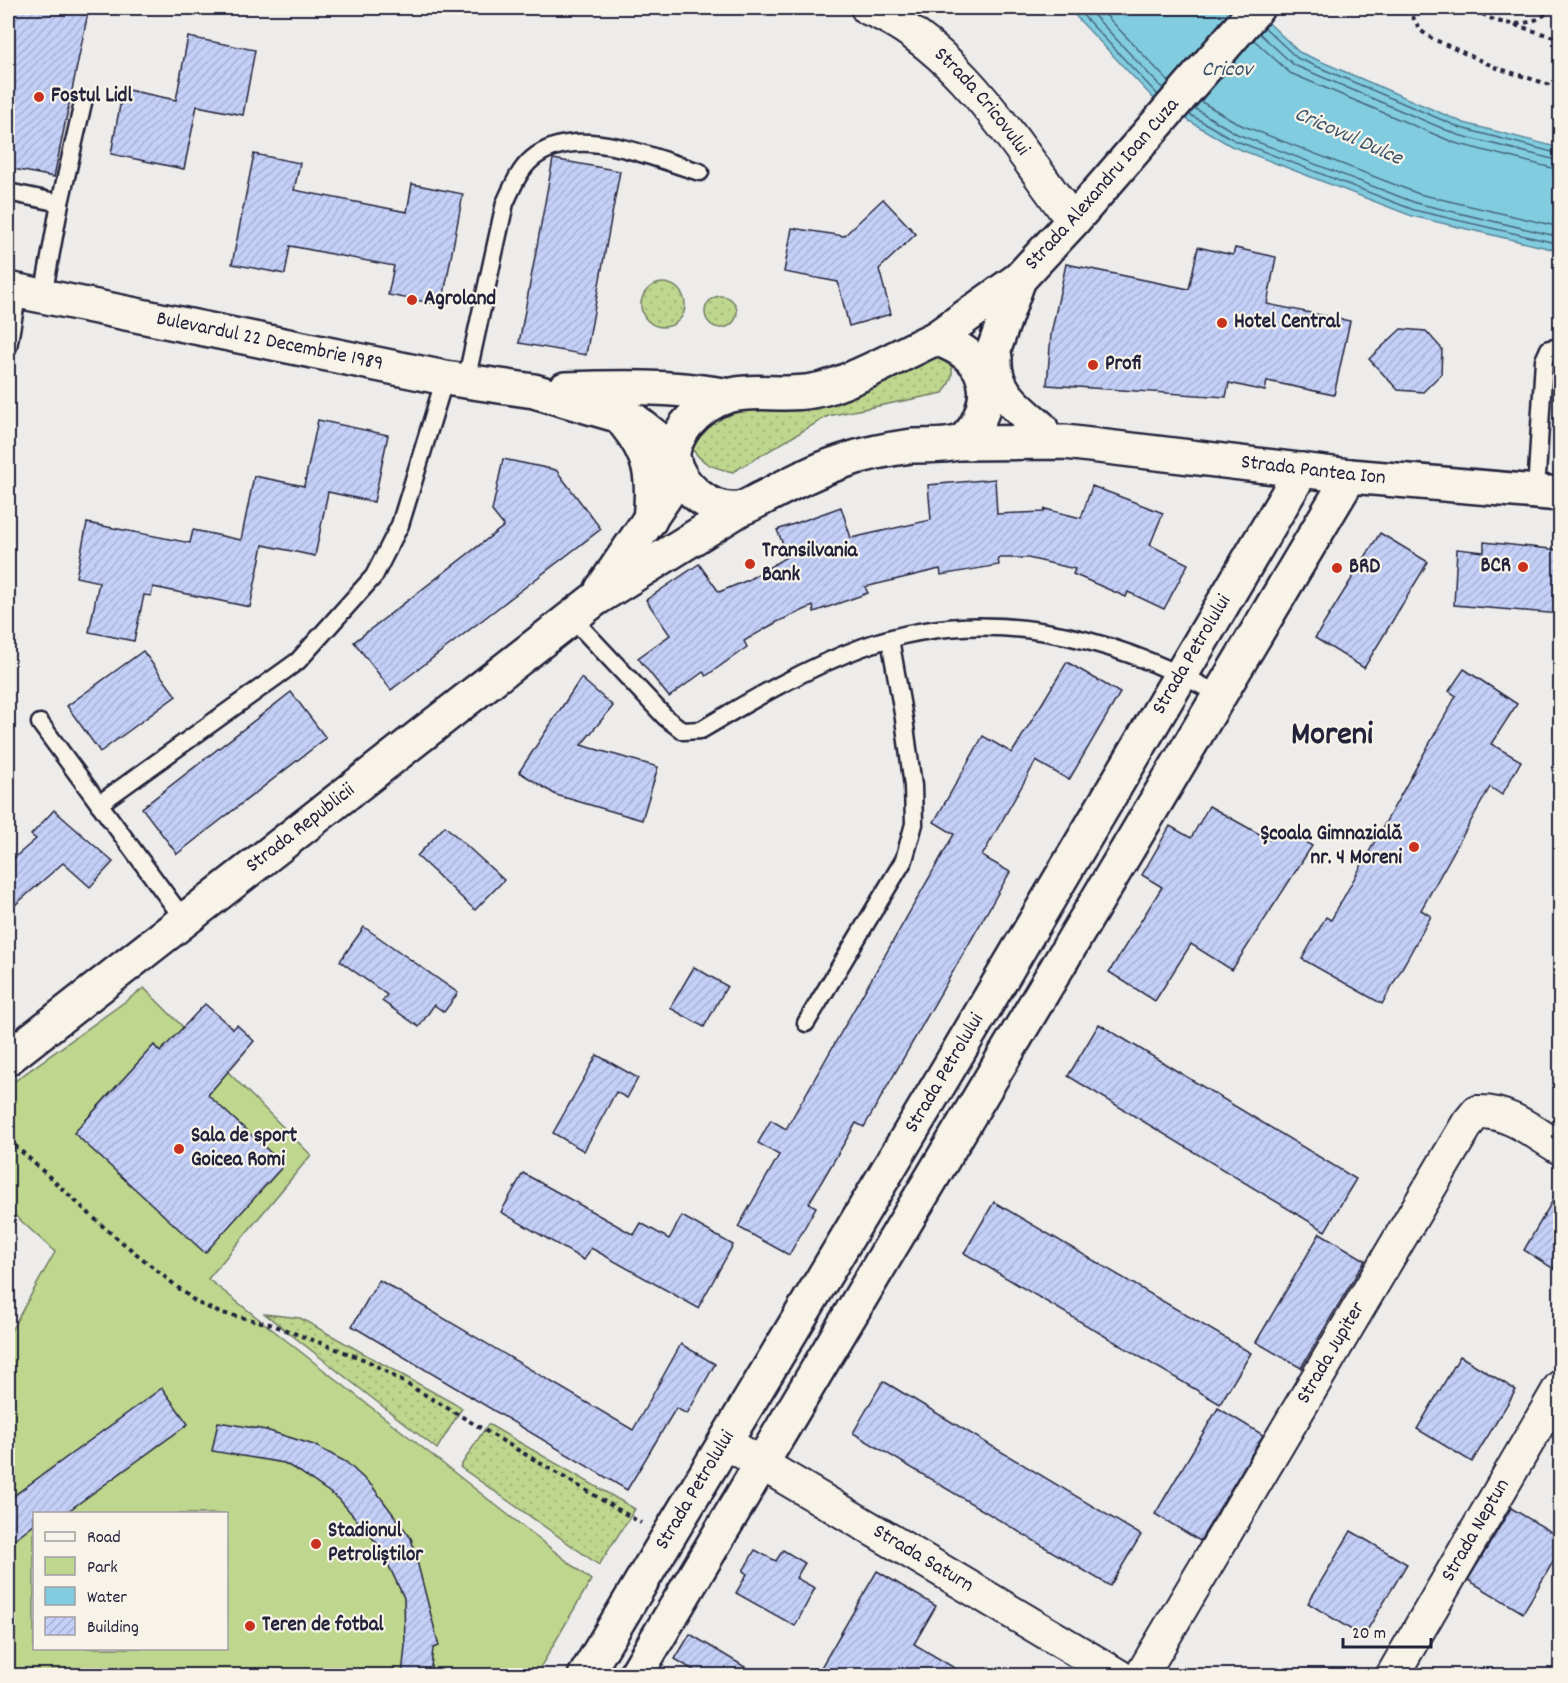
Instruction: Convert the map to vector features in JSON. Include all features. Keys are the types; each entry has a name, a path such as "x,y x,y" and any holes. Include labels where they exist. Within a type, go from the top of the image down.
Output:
{"main road":[{"name":"Strada Alexandru Ioan Cuza","path":"724,395 799,394 829,387 936,338 1019,279 1073,221 1257,8"},
{"name":"Strada Alexandru Ioan Cuza","path":"959,443 973,429 1019,279"},
{"name":"Bulevardul 22 Decembrie 1989","path":"23,292 455,379 534,391 616,413 652,431 695,493 718,507 740,509"},
{"path":"936,338 959,347 989,374 996,377 1002,391 1053,435"},
{"name":"Strada Pantea Ion","path":"989,374 1053,435"},
{"name":"Bulevardul 22 Decembrie 1989","path":"534,391 645,387 683,388 724,395"},
{"name":"Strada Republicii","path":"583,609 650,520 676,463 682,429 699,410 724,395"},
{"path":"616,413 637,437 648,458 652,492 650,520"},
{"name":"Strada Pantea Ion","path":"740,509 839,462 876,451 1053,435 1350,476 1548,493"},
{"name":"Strada Petrolului","path":"585,1676 944,1076 1302,470"},
{"name":"Strada Petrolului","path":"635,1676 1218,694 1350,476"},
{"name":"Strada Republicii","path":"8,1058 583,609 740,509"},
{"path":"944,1076 980,1097"}],"street":[{"name":"Strada Cricovului","path":"867,8 924,39 952,65 1073,221"},
{"name":"Strada Jupiter","path":"1141,1676 1468,1123 1477,1112 1490,1111 1511,1119 1560,1148"},
{"name":"Strada Neptun","path":"1392,1676 1560,1387"},
{"name":"Strada Saturn","path":"725,1442 1119,1676"}],"lane":[{"path":"8,347 23,292 60,203 83,103"},
{"path":"99,804 297,661 374,576 400,525 455,379 505,202 530,161 549,148 575,141 601,144 700,172"},
{"path":"8,192 60,203"},
{"path":"1548,493 1544,360 1549,349 1560,347"},
{"path":"583,609 666,718 683,731 701,730 804,672 864,647 890,639 977,626 1025,627 1063,633 1103,644 1182,674 1218,694"},
{"path":"806,1023 903,860 914,824 905,730 890,639"},
{"path":"40,723 185,921"}],"path":[{"path":"1408,8 1420,30 1431,38 1497,68 1560,88"},
{"path":"1475,8 1489,18 1560,39"},
{"path":"1510,24 1531,22 1552,9"},
{"path":"8,1139 107,1230 196,1302 218,1312 270,1324 368,1361 667,1539"}],"green space":[{"path":"663,283 678,290 685,305 678,320 663,327 648,320 641,305 648,290"},
{"path":"721,296 732,301 737,312 732,323 721,328 710,323 705,312 710,301"},
{"path":"928,350 950,360 951,377 943,393 828,416 733,472 709,464 699,458 691,447 700,418"},
{"path":"144,988 311,1155 208,1279 591,1580 536,1675 8,1675 8,1336 55,1252 8,1209 8,1086"},
{"path":"265,1314 300,1318 462,1408 437,1449"},
{"path":"488,1424 635,1509 599,1565 460,1467"}],"water":[{"name":"Cricov","path":"1068,8 1253,8 1299,52 1464,123 1560,148 1560,251 1412,216 1231,146 1156,101"}],"building":[{"name":"Fostul Lidl","path":"8,8 89,8 54,177 8,168"},
{"path":"188,37 255,50 243,115 197,106 184,169 111,154 123,89 176,100"},
{"path":"254,154 300,163 294,190 407,212 412,184 463,194 442,305 388,295 394,266 290,246 285,274 232,264"},
{"path":"553,159 620,171 586,355 519,343"},
{"path":"883,199 916,234 879,269 891,314 849,326 838,282 784,272 792,228 844,236"},
{"path":"1198,247 1233,255 1235,248 1276,257 1267,304 1350,321 1334,395 1267,381 1265,391 1229,383 1226,397 1047,385 1051,334 1066,264 1189,289"},
{"path":"1401,329 1426,331 1442,349 1441,374 1423,392 1398,390 1369,359"},
{"path":"318,420 388,435 374,502 328,492 315,556 263,545 250,607 153,587 151,596 144,595 134,641 89,632 99,582 76,577 87,523 190,543 193,530 241,540 254,476 304,486"},
{"path":"503,459 556,470 601,529 391,690 354,642 504,526 492,511"},
{"path":"995,479 997,514 1044,512 1045,509 1081,518 1092,486 1163,513 1150,545 1188,564 1164,609 1128,592 1126,597 1073,574 1075,569 1028,558 998,558 999,565 941,575 940,569 865,587 868,593 814,612 813,606 777,622 744,641 747,647 706,676 703,672 669,697 638,658 670,635 646,600 699,564 719,592 748,580 788,556 777,530 841,507 851,538 931,520 928,485"},
{"path":"1380,533 1428,562 1364,668 1315,638"},
{"path":"1484,542 1560,550 1560,614 1454,605 1457,549 1484,552"},
{"path":"143,651 176,696 100,752 67,706"},
{"path":"1067,662 1120,693 1069,780 1036,761 982,856 1010,872 864,1127 856,1123 809,1203 816,1207 789,1255 738,1227 779,1155 758,1143 771,1120 786,1129 954,834 934,822 983,736 1012,753"},
{"name":"Școala Gimnazială nr. 4 Moreni","path":"1464,669 1517,704 1491,744 1521,761 1502,795 1490,787 1421,910 1431,916 1382,1004 1302,959 1326,917 1331,920 1456,696 1449,691"},
{"path":"581,678 613,706 581,745 658,767 642,820 556,795 519,772"},
{"path":"291,692 326,738 177,854 142,808"},
{"path":"1209,806 1270,840 1280,826 1312,846 1232,970 1191,944 1155,1001 1109,972 1162,887 1142,875 1170,826 1191,838"},
{"path":"54,810 113,862 90,887 63,863 8,911 8,863 36,839 31,835"},
{"path":"445,826 504,880 475,910 417,856"},
{"path":"364,927 458,993 444,1012 434,1005 419,1027 382,1001 387,995 340,961"},
{"path":"694,967 727,986 704,1027 670,1008"},
{"name":"Sala de sport Goicea Romi","path":"205,1004 233,1029 237,1025 254,1041 208,1095 284,1165 205,1253 74,1133 154,1045 160,1052"},
{"path":"1099,1024 1356,1179 1325,1231 1068,1076"},
{"path":"597,1055 638,1078 627,1098 616,1092 584,1151 553,1133"},
{"path":"523,1173 634,1235 641,1223 669,1239 682,1216 733,1245 698,1308 591,1248 584,1260 501,1212"},
{"path":"1560,1188 1560,1273 1524,1250"},
{"path":"994,1202 1251,1353 1220,1404 964,1253"},
{"path":"1320,1233 1365,1260 1301,1368 1256,1342"},
{"path":"379,1280 633,1430 681,1344 715,1364 687,1414 676,1408 627,1490 352,1326"},
{"path":"1460,1356 1516,1390 1472,1462 1417,1429"},
{"path":"883,1381 1141,1535 1110,1586 853,1433"},
{"path":"162,1388 188,1424 67,1512 33,1512 33,1525 8,1544 8,1500"},
{"path":"1218,1408 1263,1435 1200,1541 1155,1514"},
{"path":"218,1422 266,1430 314,1445 346,1462 372,1486 411,1538 439,1646 433,1648 430,1676 402,1676 405,1646 404,1598 380,1547 339,1499 300,1472 284,1463 212,1451"},
{"path":"1511,1508 1560,1537 1560,1550 1523,1613 1468,1580"},
{"path":"1351,1531 1407,1564 1363,1637 1308,1603"},
{"path":"755,1550 776,1561 783,1550 805,1563 796,1578 815,1588 795,1626 736,1593 747,1574 743,1571"},
{"path":"877,1571 936,1606 914,1644 968,1676 816,1676"},
{"path":"690,1634 760,1676 703,1676 675,1659"}],"place":[{"name":"Fostul Lidl","path":"39,97"},
{"name":"Agroland","path":"412,300"},
{"name":"Hotel Central","path":"1222,323"},
{"name":"Profi","path":"1093,365"},
{"name":"Transilvania Bank","path":"750,564"},
{"name":"BCR","path":"1523,567"},
{"name":"BRD","path":"1337,568"},
{"name":"Școala Gimnazială nr. 4 Moreni","path":"1414,847"},
{"name":"Sala de sport Goicea Romi","path":"179,1149"},
{"name":"Stadionul Petroliștilor","path":"316,1544"},
{"name":"Teren de fotbal","path":"250,1626"}],"district":[{"name":"Moreni","path":"1332,736"}],"water label":[{"name":"Cricovul Dulce","path":"1348,137"}]}
